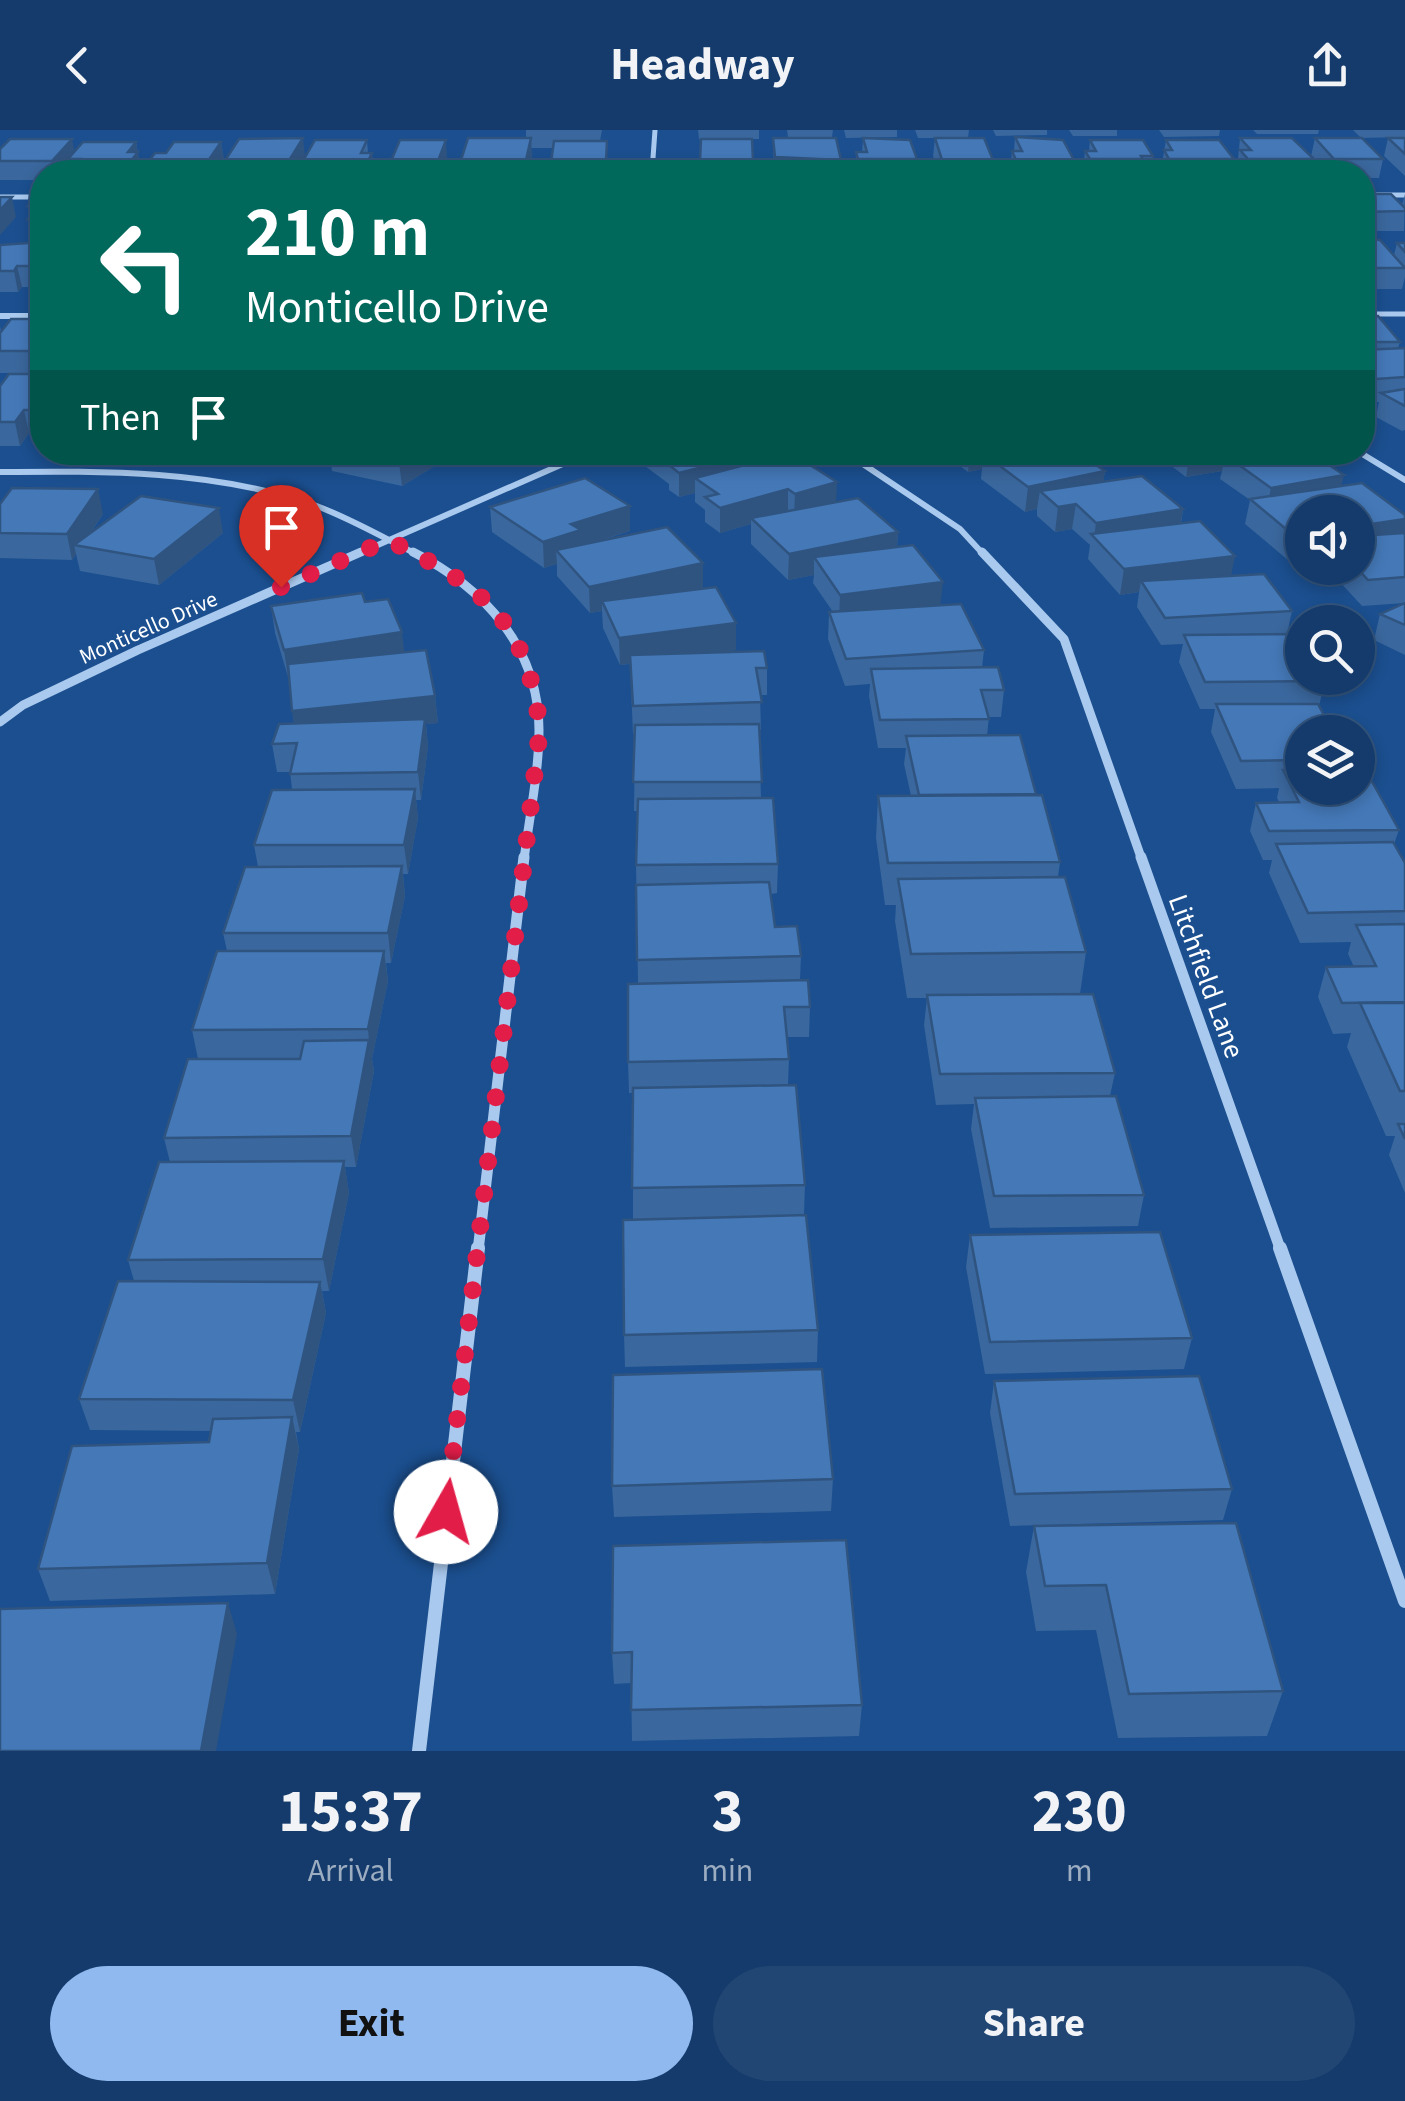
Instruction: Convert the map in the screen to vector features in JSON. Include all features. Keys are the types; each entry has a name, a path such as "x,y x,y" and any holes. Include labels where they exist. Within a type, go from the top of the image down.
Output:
{"street":[{"path":"653,160 656,130"},
{"path":"1375,195 1405,194"},
{"path":"0,197 30,197"},
{"path":"1375,314 1405,314"},
{"path":"0,316 30,316"},
{"path":"1375,462 1405,480"},
{"name":"Monticello Drive","path":"0,722 23,704 138,650 560,465"},
{"name":"Litchfield Lane","path":"865,465 960,529 1064,639 1405,1601"},
{"path":"0,472 114,474 270,492 313,505 452,572 482,594 524,656 535,692 540,729 419,1751"}],"building":[{"path":"1015,137 1063,140 1074,160 1016,160 1012,151 1022,151"},
{"path":"303,138 290,159 225,160 239,139"},
{"path":"468,138 531,138 526,160 461,160"},
{"path":"773,138 836,138 841,160 775,157"},
{"path":"863,138 910,140 917,159 858,159 856,152 867,152"},
{"path":"935,138 984,138 993,160 942,160"},
{"path":"1240,138 1292,138 1314,159 1248,159 1240,150 1251,150"},
{"path":"1315,138 1362,138 1383,159 1334,159"},
{"path":"1388,138 1405,138 1405,154"},
{"path":"10,139 72,139 53,160 0,161 0,149"},
{"path":"701,139 752,139 753,160 700,160"},
{"path":"315,140 367,140 361,153 372,153 368,160 304,160"},
{"path":"400,140 446,140 438,160 391,160"},
{"path":"1090,140 1143,140 1153,156 1090,159 1085,151 1096,151"},
{"path":"1166,140 1219,140 1234,159 1169,159 1164,150 1172,150"},
{"path":"554,141 607,141 606,160 551,160"},
{"path":"83,142 136,142 128,152 138,152 132,160 68,159"},
{"path":"174,142 221,142 209,160 150,160 155,153 166,153"},
{"path":"1375,194 1391,194 1405,211 1375,212"},
{"path":"0,197 12,197 0,210"},
{"path":"1375,239 1380,240 1405,268 1375,268"},
{"path":"30,243 30,266 0,271 0,245"},
{"path":"1375,316 1378,316 1400,342 1375,342"},
{"path":"11,319 30,319 30,351 0,351 0,333"},
{"path":"1405,348 1405,377 1375,379 1375,349"},
{"path":"9,374 30,374 30,410 24,410 15,422 0,422 0,386"},
{"path":"1405,389 1405,406 1381,393"},
{"path":"669,465 711,465 679,473"},
{"path":"745,465 810,465 837,482 795,494 788,489 720,508 705,497 718,494 695,478"},
{"path":"999,465 1096,465 1105,471 1028,487"},
{"path":"1239,465 1329,465 1344,475 1271,488"},
{"path":"1142,476 1183,509 1096,523 1076,504 1058,507 1040,491"},
{"path":"585,478 630,506 571,524 581,530 543,542 490,507"},
{"path":"1362,483 1405,515 1405,519 1375,523 1375,495 1285,495 1285,528 1250,499"},
{"path":"12,488 98,489 67,534 0,533 0,504"},
{"path":"141,496 219,508 154,559 74,545"},
{"path":"858,498 898,532 789,554 751,518"},
{"path":"1200,521 1235,556 1124,569 1091,534"},
{"path":"667,527 703,563 589,587 556,550"},
{"path":"1405,533 1405,577 1375,579 1375,535"},
{"path":"913,545 943,582 840,595 814,557"},
{"path":"1264,574 1287,605 1285,611 1165,618 1141,581"},
{"path":"716,587 736,623 619,638 602,601"},
{"path":"362,593 365,602 388,599 402,632 284,650 271,606"},
{"path":"1405,603 1405,625 1380,614"},
{"path":"961,604 984,650 846,659 829,612"},
{"path":"1285,634 1285,681 1205,682 1184,635"},
{"path":"426,650 435,696 292,711 288,664"},
{"path":"764,651 767,668 756,668 762,702 633,706 630,655"},
{"path":"998,667 1004,690 981,690 989,719 880,720 871,669"},
{"path":"1216,704 1318,704 1324,715 1285,715 1285,760 1241,761"},
{"path":"425,719 418,772 290,774 297,743 272,744 279,724"},
{"path":"759,724 762,782 633,782 635,725"},
{"path":"1020,735 1036,794 919,795 906,736"},
{"path":"1375,787 1399,830 1269,831 1256,803 1375,805"},
{"path":"415,789 404,845 254,845 272,790"},
{"path":"1042,795 1060,862 888,863 878,796"},
{"path":"773,798 778,864 636,865 638,799"},
{"path":"1393,842 1405,863 1405,911 1308,913 1276,844"},
{"path":"402,866 388,933 223,933 245,867"},
{"path":"1065,877 1086,952 911,954 898,879"},
{"path":"769,882 775,927 797,926 801,956 637,960 636,885"},
{"path":"1405,924 1405,1002 1342,1003 1326,967 1376,966 1356,925"},
{"path":"217,951 384,951 368,1029 192,1030"},
{"path":"808,980 810,1007 784,1007 789,1059 628,1062 628,984"},
{"path":"1093,994 1115,1073 940,1074 927,995"},
{"path":"1360,1003 1405,1003 1405,1091 1400,1091"},
{"path":"369,1040 351,1136 164,1138 188,1059 300,1059 304,1041"},
{"path":"796,1085 805,1185 632,1188 633,1088"},
{"path":"1116,1096 1144,1195 994,1196 975,1098"},
{"path":"344,1161 323,1259 128,1260 159,1162"},
{"path":"806,1215 818,1330 624,1335 623,1220"},
{"path":"1160,1232 1192,1338 990,1342 970,1235"},
{"path":"118,1281 320,1282 293,1400 79,1399"},
{"path":"822,1369 833,1479 612,1486 613,1375"},
{"path":"1199,1376 1232,1489 1015,1494 994,1381"},
{"path":"292,1417 267,1563 38,1569 72,1446 209,1442 213,1419"},
{"path":"1236,1523 1283,1691 1129,1694 1106,1585 1045,1586 1034,1526"},
{"path":"846,1540 862,1705 631,1710 632,1652 612,1653 613,1546"},
{"path":"228,1603 201,1751 0,1751 0,1609"}],"route":[{"path":"281,587 388,540 452,572 482,594 524,656 535,692 540,729 446,1512"}]}
